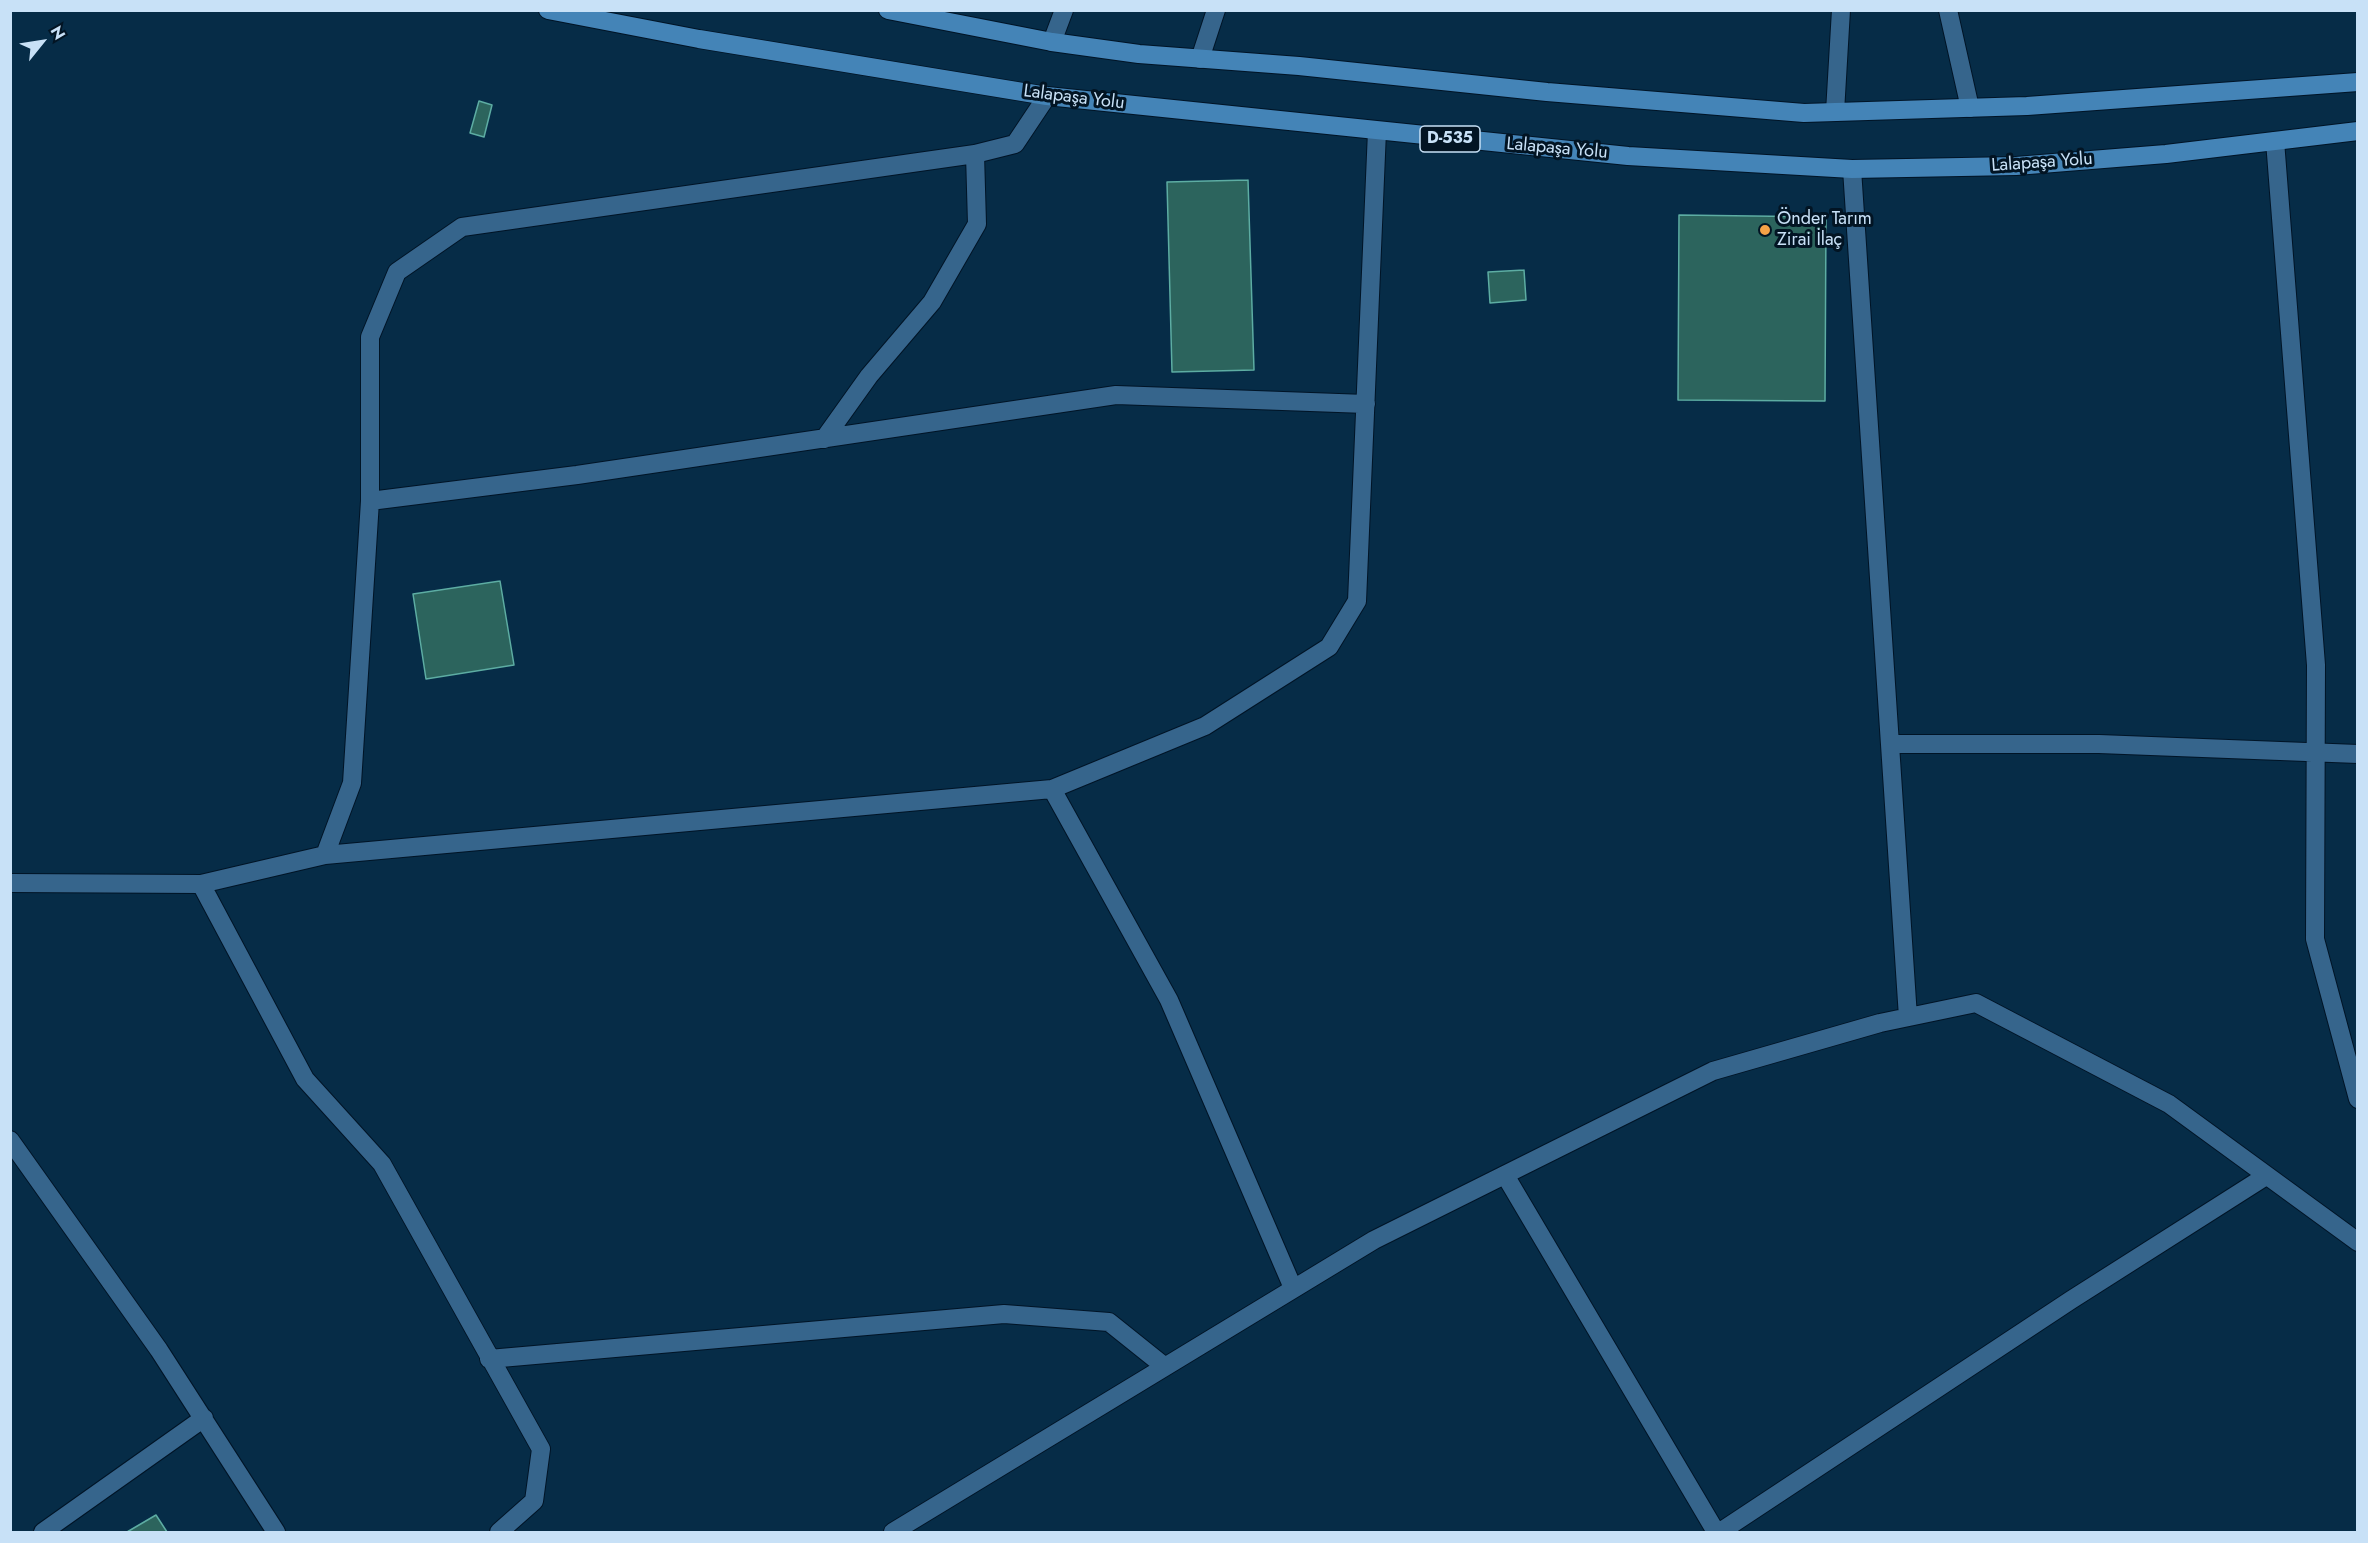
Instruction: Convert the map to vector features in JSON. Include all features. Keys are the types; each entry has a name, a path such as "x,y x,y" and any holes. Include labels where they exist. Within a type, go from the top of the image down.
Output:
{"main road":[{"name":"Lalapaşa Yolu","path":"548,10 699,39 1047,96 1628,156 1852,169 2016,166 2166,154 2358,131"},
{"path":"888,10 1052,42 1139,54 1299,66 1605,97 1804,113 1970,108 2358,82"}],"street":[{"path":"1052,42 1064,10"},
{"path":"1200,59 1216,10"},
{"path":"1835,112 1840,10"},
{"path":"1948,10 1970,108"},
{"path":"325,855 352,783 370,501 370,337 397,272 462,227 975,154 1015,144 1047,96"},
{"path":"10,883 201,884 325,855 1052,789 1205,726 1329,647 1358,601 1377,131"},
{"path":"2275,141 2316,664 2315,939 2358,1099"},
{"path":"825,439 869,376 932,302 977,224 975,154"},
{"path":"1852,169 1908,1017"},
{"path":"370,501 825,439 1116,395 1366,404"},
{"path":"1890,744 2098,744 2358,754"},
{"path":"1052,789 1169,1000 1293,1288"},
{"path":"201,884 305,1079 382,1164 541,1449 534,1502 499,1533"},
{"path":"893,1533 1374,1240 1713,1071 1908,1017 1976,1003 2169,1104 2358,1242"},
{"path":"10,1140 159,1350 276,1533"},
{"path":"1505,1175 1718,1533 2071,1300 2266,1176"},
{"path":"489,1359 1004,1314 1109,1322 1164,1366"},
{"path":"43,1533 204,1418"}],"building":[{"path":"479,101 492,105 484,137 470,133"},
{"path":"1248,180 1254,370 1172,372 1167,182"},
{"path":"1679,215 1826,217 1825,401 1678,400"},
{"path":"1524,270 1526,300 1490,303 1488,272"},
{"path":"500,581 514,665 426,679 413,594"},
{"path":"156,1515 167,1532 127,1532"}],"place":[{"name":"Önder Tarım Zirai İlaç","path":"1765,230"}]}
